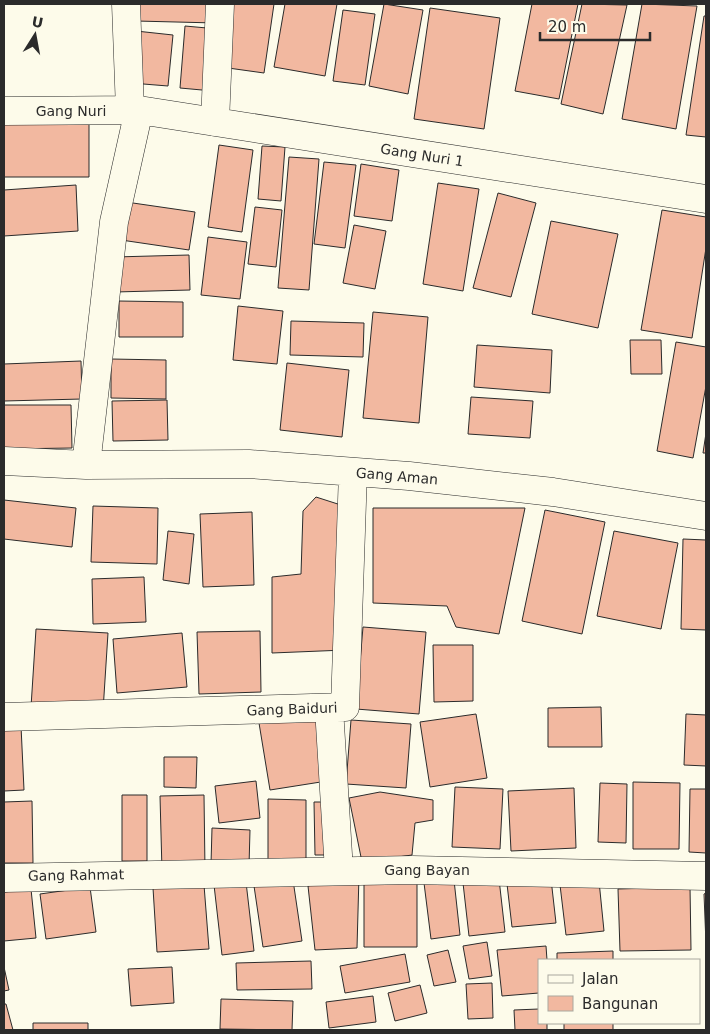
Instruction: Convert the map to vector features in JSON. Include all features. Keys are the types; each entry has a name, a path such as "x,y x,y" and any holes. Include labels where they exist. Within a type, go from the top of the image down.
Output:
{"street":[{"path":"86,465 114,222 134,110 126,4"},
{"path":"215,122 220,4"},
{"name":"Gang Nuri","path":"4,111 134,110"},
{"name":"Gang Nuri 1","path":"134,110 706,200"},
{"name":"Gang Aman","path":"4,461 86,465 249,464 353,472 553,492 706,516"},
{"name":"Gang Baiduri","path":"4,718 345,707 353,472"},
{"path":"329,708 339,871"},
{"name":"Gang Bayan","path":"148,874 442,870 706,876"},
{"name":"Gang Rahmat","path":"4,878 148,874"}],"building":[{"path":"136,4 217,4 216,23 136,21"},
{"path":"230,4 274,4 264,73 221,67"},
{"path":"285,4 337,4 325,76 274,67"},
{"path":"384,4 423,10 408,94 369,86"},
{"path":"532,4 578,4 559,99 515,91"},
{"path":"582,4 627,5 603,114 561,104"},
{"path":"642,4 697,6 676,129 622,119"},
{"path":"430,8 500,18 484,129 414,119"},
{"path":"343,10 375,14 365,85 333,81"},
{"path":"704,16 706,16 706,137 686,135"},
{"path":"185,26 218,29 213,91 180,88"},
{"path":"136,31 173,35 168,86 131,83"},
{"path":"4,124 89,124 89,177 4,177"},
{"path":"219,145 253,150 242,232 208,227"},
{"path":"262,146 285,147 281,201 258,199"},
{"path":"289,157 319,159 309,290 278,288"},
{"path":"324,162 356,165 345,248 314,244"},
{"path":"361,164 399,170 392,221 354,216"},
{"path":"438,183 479,189 463,291 423,284"},
{"path":"76,185 78,231 4,236 4,190"},
{"path":"498,193 536,203 511,297 473,288"},
{"path":"126,202 195,212 189,250 121,240"},
{"path":"255,207 282,210 276,267 248,264"},
{"path":"662,210 706,217 706,248 692,338 641,330"},
{"path":"551,221 618,234 598,328 532,314"},
{"path":"354,225 386,231 375,289 343,283"},
{"path":"208,237 247,242 240,299 201,295"},
{"path":"189,255 190,290 115,292 114,257"},
{"path":"119,301 183,302 183,337 119,337"},
{"path":"238,306 283,311 277,364 233,360"},
{"path":"373,312 428,317 419,423 363,418"},
{"path":"291,321 364,323 363,357 290,355"},
{"path":"630,340 661,340 662,374 631,374"},
{"path":"676,342 706,347 706,386 693,458 657,451"},
{"path":"477,345 552,350 550,393 474,387"},
{"path":"111,359 166,360 166,399 111,398"},
{"path":"81,361 82,399 4,401 4,364"},
{"path":"287,363 349,370 342,437 280,430"},
{"path":"471,397 533,401 530,438 468,434"},
{"path":"167,400 168,440 113,441 112,401"},
{"path":"4,405 71,405 72,448 4,449"},
{"path":"706,433 706,453 703,453"},
{"path":"316,497 344,506 345,650 272,653 272,577 301,574 303,511"},
{"path":"4,500 76,508 72,547 4,539"},
{"path":"93,506 158,508 157,564 91,562"},
{"path":"373,508 525,508 499,634 456,627 447,606 373,603"},
{"path":"545,510 605,522 582,634 522,621"},
{"path":"252,512 254,585 203,587 200,514"},
{"path":"168,531 194,534 189,584 163,580"},
{"path":"614,531 678,543 661,629 597,616"},
{"path":"683,539 706,540 706,630 681,629"},
{"path":"144,577 146,622 93,624 92,579"},
{"path":"363,627 426,632 419,714 356,709"},
{"path":"36,629 108,633 103,711 31,707"},
{"path":"260,631 261,692 199,694 197,632"},
{"path":"182,633 187,687 117,693 113,639"},
{"path":"433,645 473,645 473,701 434,702"},
{"path":"601,707 602,747 548,747 548,708"},
{"path":"316,714 327,781 270,790 259,723"},
{"path":"476,714 487,778 430,787 420,722"},
{"path":"686,714 706,715 706,766 684,765"},
{"path":"351,720 411,724 406,788 346,784"},
{"path":"21,726 24,790 4,791 4,727"},
{"path":"164,757 197,757 196,788 164,787"},
{"path":"256,781 260,818 219,823 215,786"},
{"path":"633,782 680,783 679,849 633,849"},
{"path":"600,783 627,784 626,843 598,842"},
{"path":"455,787 503,789 500,849 452,847"},
{"path":"574,788 576,848 511,851 508,791"},
{"path":"690,789 706,789 706,853 689,852"},
{"path":"380,792 433,800 433,820 415,823 412,855 362,862 349,798"},
{"path":"122,795 147,795 147,861 122,861"},
{"path":"204,795 205,870 162,871 160,796"},
{"path":"268,799 306,800 306,861 268,861"},
{"path":"32,801 33,863 4,863 4,802"},
{"path":"314,802 331,802 333,855 315,855"},
{"path":"212,828 250,830 249,866 211,864"},
{"path":"359,875 357,948 315,950 308,886"},
{"path":"364,876 417,876 417,947 364,947"},
{"path":"499,879 505,932 469,936 463,883"},
{"path":"551,879 556,923 512,927 507,884"},
{"path":"293,880 302,941 263,947 254,886"},
{"path":"454,880 460,935 431,939 424,883"},
{"path":"599,881 604,931 566,935 560,885"},
{"path":"246,882 254,951 222,955 214,885"},
{"path":"204,885 209,949 157,952 153,888"},
{"path":"90,887 96,932 46,939 40,894"},
{"path":"690,887 691,950 620,951 618,889"},
{"path":"31,889 36,938 4,941 4,892"},
{"path":"706,893 706,944 704,894"},
{"path":"487,942 492,976 469,979 463,946"},
{"path":"546,946 547,959 538,959 538,993 502,996 497,950"},
{"path":"448,950 456,982 434,986 427,955"},
{"path":"613,951 613,959 557,959 557,953"},
{"path":"405,954 410,982 345,993 340,966"},
{"path":"311,961 312,989 237,990 236,963"},
{"path":"4,967 9,990 4,991"},
{"path":"172,967 174,1003 131,1006 128,969"},
{"path":"492,983 493,1018 468,1019 466,984"},
{"path":"420,985 427,1013 395,1021 388,993"},
{"path":"373,996 376,1022 329,1028 326,1002"},
{"path":"221,999 293,1001 292,1030 220,1029"},
{"path":"4,1004 6,1004 13,1030 4,1030"},
{"path":"538,1009 538,1024 547,1024 547,1030 515,1030 514,1010"},
{"path":"33,1023 88,1023 88,1030 33,1030"},
{"path":"564,1024 613,1024 613,1030 564,1030"}]}
